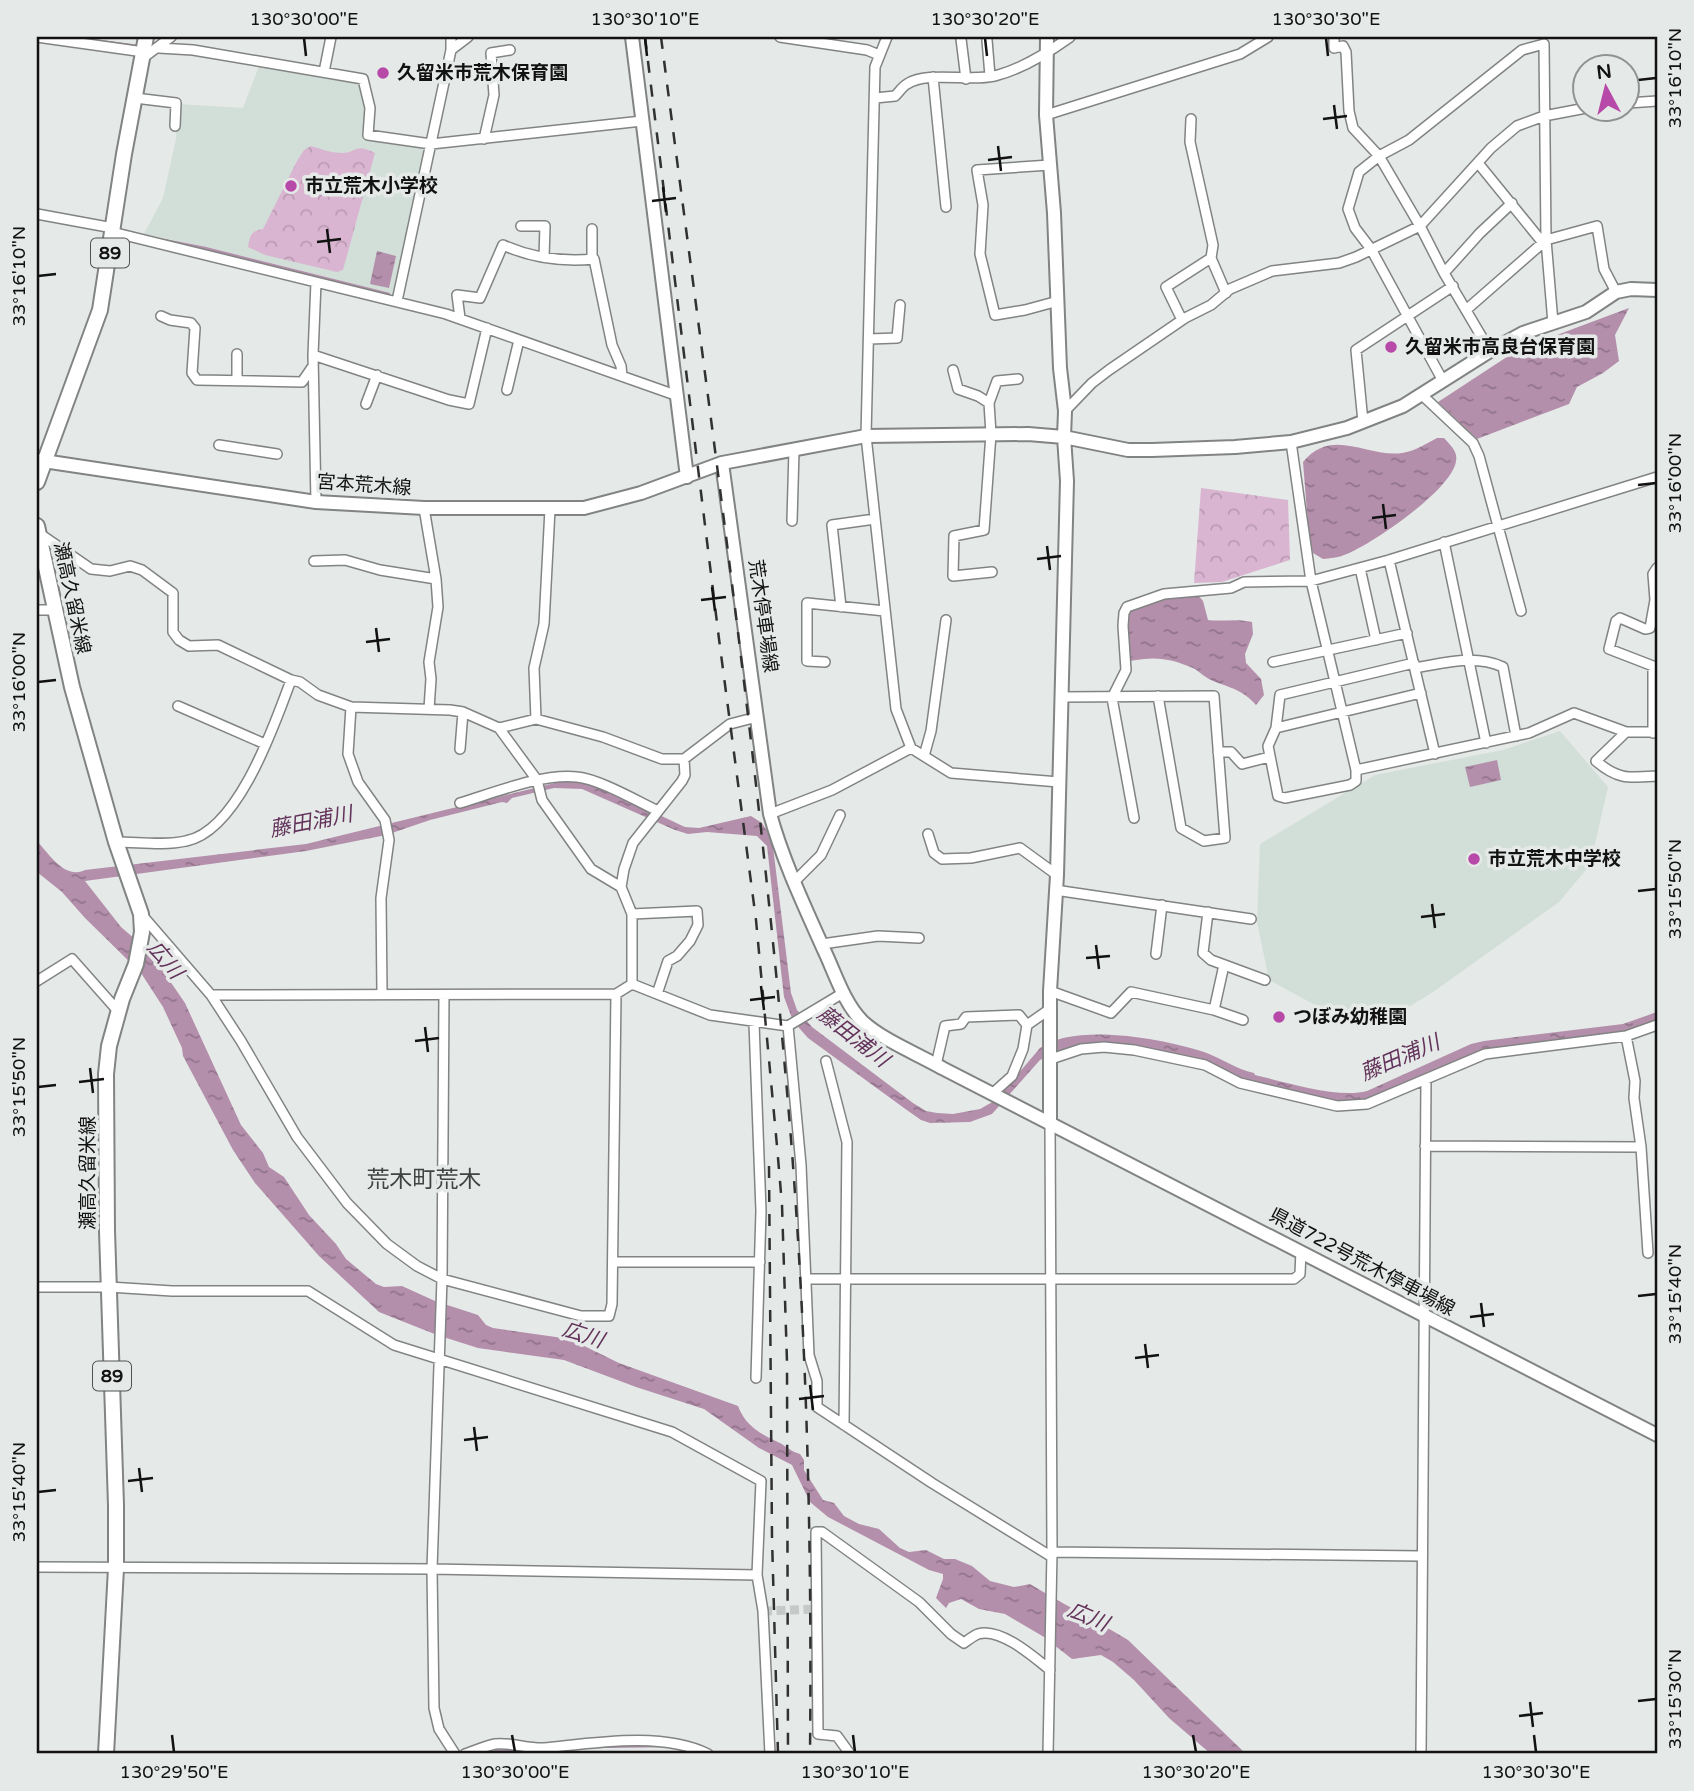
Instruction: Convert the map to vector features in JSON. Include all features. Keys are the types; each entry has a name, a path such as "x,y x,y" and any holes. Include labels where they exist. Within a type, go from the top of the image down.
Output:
{"main road":[{"name":"89","path":"37,482 40,460 84,358 100,310 146,37"},
{"path":"632,37 687,477 722,463 866,436 1028,434 1064,437 1128,450 1235,447 1291,442 1363,422 1403,407 1522,333 1586,312 1616,292 1631,289 1657,290"},
{"path":"1046,37 1046,115 1067,481 1057,875 1050,991 1050,1123"},
{"name":"宮本荒木線","path":"40,460 316,502 424,508 584,508 607,504 687,477"},
{"name":"荒木停車場線","path":"722,463 770,814 780,849 843,993 861,1020 874,1031 1050,1123"},
{"name":"瀬高久留米線","path":"37,530 72,687 116,842 141,914 142,932 135,964 109,1046 106,1074 116,1567 106,1754"},
{"name":"県道722号荒木停車場線","path":"1050,1123 1657,1435"}],"street":[{"path":"37,37 143,55 159,48 171,37"},
{"path":"324,72 331,37"},
{"path":"397,301 452,50 451,37"},
{"path":"452,50 468,37"},
{"path":"780,37 867,50 879,55"},
{"path":"887,37 875,67 866,436 896,709 911,748 951,773 1059,782"},
{"path":"875,98 895,96 907,83 933,77 966,79 997,76 1048,52 1070,37"},
{"path":"1046,115 1240,54 1268,37"},
{"path":"1334,37 1334,48 1343,46 1346,51 1349,111 1353,128 1379,156 1490,351"},
{"path":"961,39 966,79"},
{"path":"987,40 990,76"},
{"path":"1443,381 1371,249 1355,228 1348,209 1359,172 1379,156 1409,140 1522,50 1544,44 1545,241 1553,323"},
{"path":"159,48 193,50 363,79 370,108 368,135 431,144 642,121"},
{"path":"484,139 494,95 491,53 510,50"},
{"path":"933,77 946,207"},
{"path":"135,98 176,103 175,126"},
{"path":"1065,411 1109,370 1226,293 1272,271 1339,263 1420,226 1478,163 1517,126 1544,116 1572,111"},
{"path":"1191,118 1190,142 1213,244 1211,258 1226,293"},
{"path":"1478,163 1545,241"},
{"path":"1050,165 977,170 983,205 980,254 995,314 1025,310 1058,301"},
{"path":"1444,273 1512,203"},
{"path":"37,214 113,230 460,318 678,396"},
{"path":"521,226 545,226 544,257"},
{"path":"1466,310 1545,241 1597,226 1604,269 1616,292"},
{"path":"592,229 593,259 612,345 621,366 622,376"},
{"path":"460,318 457,295 480,298 503,245 521,253 544,257 573,261 593,259"},
{"path":"1182,320 1166,287 1211,258"},
{"path":"316,282 313,355 316,502"},
{"path":"1363,422 1356,349 1453,286"},
{"path":"869,339 897,338 900,305"},
{"path":"161,316 191,323 194,328 192,373 197,380 302,382 313,366"},
{"path":"313,355 449,400 469,404 487,328"},
{"path":"507,390 519,340"},
{"path":"237,354 237,379"},
{"path":"953,370 958,388 989,403"},
{"path":"366,404 377,375"},
{"path":"992,572 953,576 954,536 984,530 991,434 989,403 997,381 1018,379"},
{"path":"1422,395 1473,443 1479,456 1496,527 1521,611"},
{"path":"1291,442 1311,581 1334,683 1356,770 1356,781 1350,785 1285,798 1278,796 1268,746 1276,728 1280,695 1334,683 1414,666 1468,658 1492,662 1503,667 1516,736"},
{"path":"219,445 277,454"},
{"path":"792,521 794,450"},
{"path":"1134,818 1112,698 1126,670 1123,626 1127,607 1164,594 1231,587 1244,582 1311,581 1389,561 1657,477"},
{"path":"424,508 438,607 429,662 429,709"},
{"path":"536,719 534,668 544,624 550,509"},
{"path":"841,607 832,526 875,519"},
{"path":"37,530 91,569 110,571 130,566 142,570 173,593 173,632 189,646 218,645 290,680 300,682 318,695 351,707 463,712 499,728 537,780 542,800 591,869 621,887"},
{"path":"1444,542 1486,743"},
{"path":"314,561 345,560 436,579"},
{"path":"1389,561 1435,754"},
{"path":"1360,568 1376,640"},
{"path":"1356,770 1529,733 1574,713 1626,732 1655,732 1653,666 1609,649 1616,621 1620,618 1645,629 1650,628 1655,600 1653,574 1657,568"},
{"path":"825,662 807,662 807,603 885,611"},
{"path":"37,610 54,610"},
{"path":"924,756 931,731 946,620"},
{"path":"1273,662 1407,633"},
{"path":"116,842 188,841 211,830 233,807 265,744 290,680"},
{"path":"1276,728 1421,693"},
{"path":"1062,697 1112,698 1158,696 1214,696 1225,838 1203,841 1181,828 1158,696"},
{"path":"178,706 265,744"},
{"path":"351,707 348,754 358,782 386,820 389,840 381,898 382,993"},
{"path":"460,749 463,712"},
{"path":"499,728 536,719 603,737 662,759 684,759 730,724 757,717"},
{"path":"1626,732 1595,761 1609,772 1627,778 1657,776"},
{"path":"770,814 832,790 911,748"},
{"path":"1218,752 1231,752 1242,764 1269,757"},
{"path":"632,984 632,914 621,887 624,869 633,843 682,781 684,759"},
{"path":"460,803 537,780 578,777 619,792 657,811"},
{"path":"794,882 821,855 841,815"},
{"path":"928,834 934,852 942,859 971,858 1020,848 1057,875"},
{"path":"1055,890 1251,919"},
{"path":"1156,954 1163,905"},
{"path":"632,914 696,911 698,925 690,941 677,956 668,961 657,994"},
{"path":"1208,912 1203,953 1211,960 1265,981"},
{"path":"141,914 211,995 297,1137 347,1203 387,1244 442,1283 581,1316 610,1316 614,1262 616,994"},
{"path":"822,944 878,936 919,938"},
{"path":"37,981 72,959 120,1005"},
{"path":"1214,1010 1224,965"},
{"path":"211,995 616,994 632,984"},
{"path":"632,984 710,1015 788,1026 843,993"},
{"path":"1050,991 1111,1013 1131,992 1214,1010 1243,1020"},
{"path":"444,995 442,1283 432,1569 434,1708 439,1729 455,1754"},
{"path":"993,1093 1012,1076 1023,1049 1027,1025 1051,1009"},
{"path":"936,1065 944,1026 961,1024 966,1017 1019,1015 1027,1025"},
{"path":"754,1023 761,1211 756,1378"},
{"path":"1051,1059 1081,1049 1104,1047 1133,1050 1205,1065 1240,1083 1354,1107 1495,1052 1626,1036 1657,1025"},
{"path":"788,1026 801,1165 808,1279 809,1355 817,1381 817,1407 1052,1557 1421,1556"},
{"path":"1626,1036 1635,1081 1634,1098 1641,1147 1648,1254"},
{"path":"826,1061 847,1142 844,1425"},
{"path":"1421,1754 1426,1080"},
{"path":"1048,1754 1052,1557 1050,1123"},
{"path":"1425,1146 1641,1147"},
{"path":"808,1279 1294,1279 1300,1274 1301,1251"},
{"path":"614,1262 760,1262"},
{"path":"37,1287 308,1291 394,1345 672,1432 761,1481 757,1575 763,1611 770,1754"},
{"path":"850,1754 837,1736 818,1734 816,1532 822,1532 919,1602 951,1634 964,1643 976,1634 984,1633 1013,1641 1050,1670"},
{"path":"37,1567 432,1569 757,1575"},
{"path":"465,1754 496,1744 542,1748 567,1744 671,1741 708,1754"}],"shaded area":[{"name":"市立荒木小学校","path":"259,66 361,83 366,115 363,139 425,149 394,294 144,234 163,198 176,139 178,104 243,108"},
{"path":"1560,731 1608,787 1590,865 1559,902 1433,992 1384,1022 1350,1024 1269,980 1257,922 1260,844 1375,775 1503,750"}],"green space":[{"path":"311,146 337,153 363,148 375,153 343,270 337,272 265,255 248,247 252,234 263,229 297,161 304,150"},
{"path":"1201,488 1288,500 1290,560 1222,582 1194,583"}],"water":[{"path":"377,251 396,256 389,288 370,284"},
{"path":"1629,308 1615,335 1619,361 1577,387 1569,404 1477,439 1438,402 1519,349"},
{"path":"1437,438 1444,438 1451,446 1456,454 1456,461 1451,473 1426,501 1390,529 1356,550 1339,557 1323,559 1313,553 1309,537 1303,462 1314,451 1338,445 1402,453"},
{"path":"1198,595 1203,601 1208,620 1252,622 1253,634 1245,654 1246,663 1261,679 1264,695 1256,705 1241,693 1178,662 1155,658 1130,661 1126,614 1151,601"},
{"path":"1497,760 1501,780 1470,787 1465,767"},
{"path":"563,781 607,791 685,827 699,828 751,816 762,823 773,847 791,993 797,1010 812,1027 926,1111 953,1114 980,1109 996,1100 1040,1048 1055,1040 1075,1036 1120,1035 1167,1042 1204,1052 1255,1075 1312,1089 1355,1093 1367,1091 1471,1044 1623,1024 1657,1012 1657,1022 1625,1033 1479,1051 1367,1101 1338,1102 1241,1079 1119,1045 1047,1056 1040,1060 992,1114 970,1122 930,1123 921,1120 808,1038 793,1021 784,997 767,846 757,836 707,832 688,834 582,789 554,788 512,798 507,803 430,820 386,835 306,851 85,881 121,927 161,968 185,1003 241,1125 263,1153 269,1167 284,1177 309,1215 346,1259 376,1284 384,1287 402,1286 435,1301 478,1315 486,1325 493,1328 570,1339 619,1363 738,1406 755,1429 800,1454 804,1460 804,1470 823,1500 834,1503 844,1516 859,1524 879,1529 900,1548 909,1552 926,1550 944,1559 955,1559 972,1566 990,1581 1014,1587 1030,1584 1128,1640 1246,1754 1211,1754 1169,1718 1134,1680 1101,1655 1072,1659 1044,1637 1005,1614 979,1609 961,1599 949,1603 946,1608 936,1598 943,1574 929,1570 828,1517 810,1502 792,1465 759,1448 704,1409 564,1360 478,1348 379,1312 319,1256 255,1183 233,1150 183,1056 163,1007 141,973 62,892 37,872 37,841 64,869 78,872 306,844"}],"waterway":[{"path":"69,37 138,46"},
{"path":"167,46 177,37"},
{"path":"164,240 389,294"},
{"path":"587,1747 664,1746"},
{"path":"681,1749 690,1754"},
{"path":"481,1754 501,1751 560,1751"}],"tunnel":[{"path":"763,1611 817,1609"}],"railway":[{"path":"645,37 756,920 782,1205 787,1362 788,1754"},
{"path":"661,37 749,725 791,1139 807,1446 810,1754"},
{"path":"769,1166 772,1538 778,1754"}],"place":[{"name":"久留米市荒木保育園","path":"383,73"},
{"name":"市立荒木小学校","path":"291,186"},
{"name":"久留米市高良台保育園","path":"1391,347"},
{"name":"市立荒木中学校","path":"1474,859"},
{"name":"つぼみ幼稚園","path":"1279,1017"}],"district":[{"name":"荒木町荒木","path":"424,1180"}],"water label":[{"name":"藤田浦川","path":"311,822"},
{"name":"広川","path":"165,960"},
{"name":"藤田浦川","path":"853,1037"},
{"name":"藤田浦川","path":"1400,1058"},
{"name":"広川","path":"583,1335"},
{"name":"広川","path":"1088,1617"}]}
